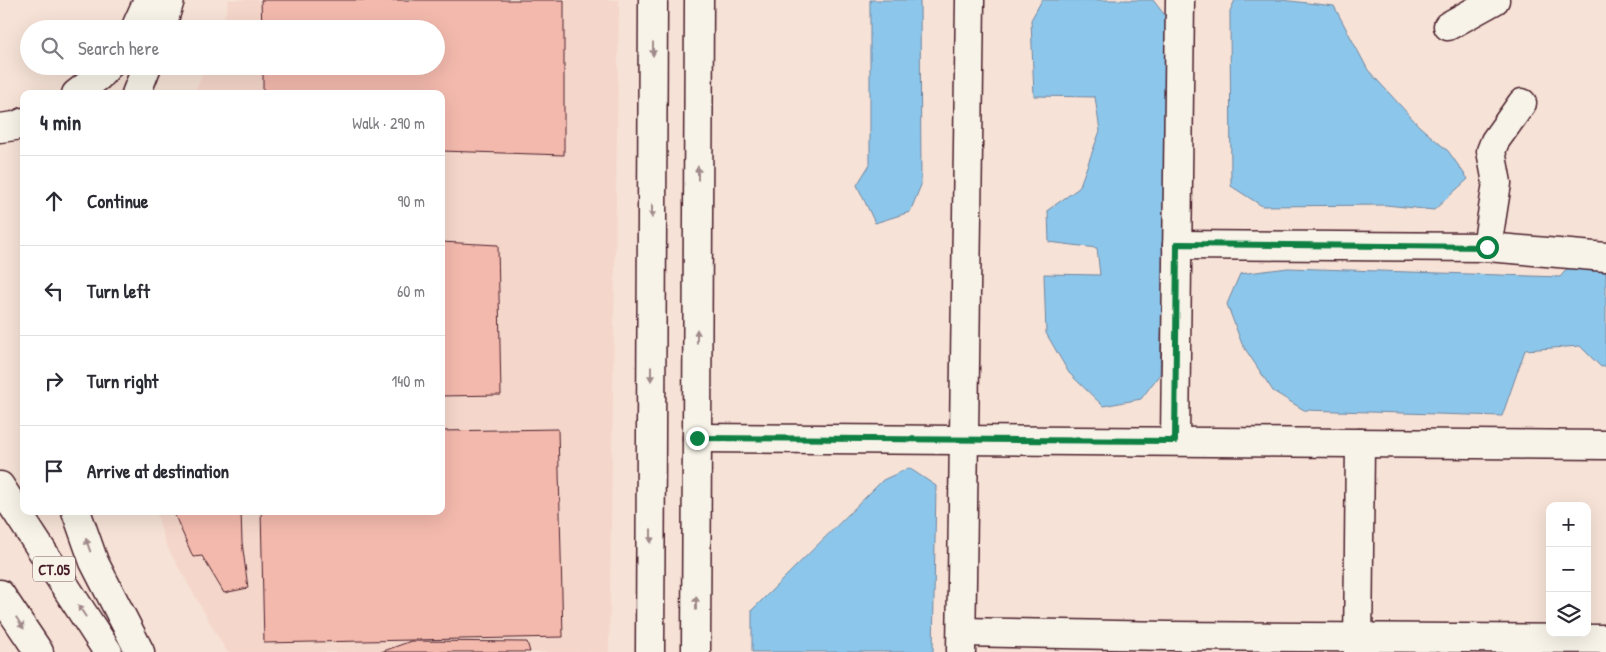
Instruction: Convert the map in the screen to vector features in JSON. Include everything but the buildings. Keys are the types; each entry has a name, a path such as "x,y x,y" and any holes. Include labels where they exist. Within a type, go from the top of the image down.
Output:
{"main road":[{"path":"139,20 148,0"},
{"path":"164,20 170,0"},
{"path":"650,652 654,0"},
{"path":"696,652 699,0"},
{"path":"970,0 961,642 1358,644 1606,639"},
{"path":"1175,441 1180,0"},
{"path":"1448,26 1495,0"},
{"path":"81,90 100,75"},
{"path":"138,90 143,75"},
{"path":"1487,247 1497,183 1491,151 1494,141 1522,102"},
{"path":"0,128 20,124"},
{"path":"1177,244 1487,247 1606,257"},
{"path":"697,438 1606,445"},
{"path":"1358,644 1360,443"},
{"name":"CT.05","path":"0,486 108,652"},
{"path":"77,515 94,562 140,652"},
{"path":"0,594 39,652"}],"shaded area":[{"path":"228,0 619,0 609,652 227,652 166,545 157,515 445,515 445,90 196,90 201,75 445,75 445,20 223,20"}],"water":[{"path":"870,0 920,0 921,185 910,212 875,223 857,185 870,164"},
{"path":"1042,0 1153,0 1170,22 1160,374 1141,399 1103,406 1069,373 1046,333 1044,274 1100,275 1097,248 1049,242 1048,210 1079,188 1100,131 1095,97 1034,96 1031,20"},
{"path":"1235,0 1281,0 1334,6 1368,70 1419,126 1448,151 1468,179 1434,210 1386,205 1262,206 1231,186 1230,11"},
{"path":"1573,262 1606,263 1606,366 1601,367 1580,346 1525,350 1502,416 1304,410 1273,391 1242,344 1227,304 1240,274 1288,268 1560,277"},
{"path":"909,468 936,486 933,652 752,652 752,610 883,480"}],"route":[{"path":"697,438 1175,441 1177,244 1487,247"}]}
